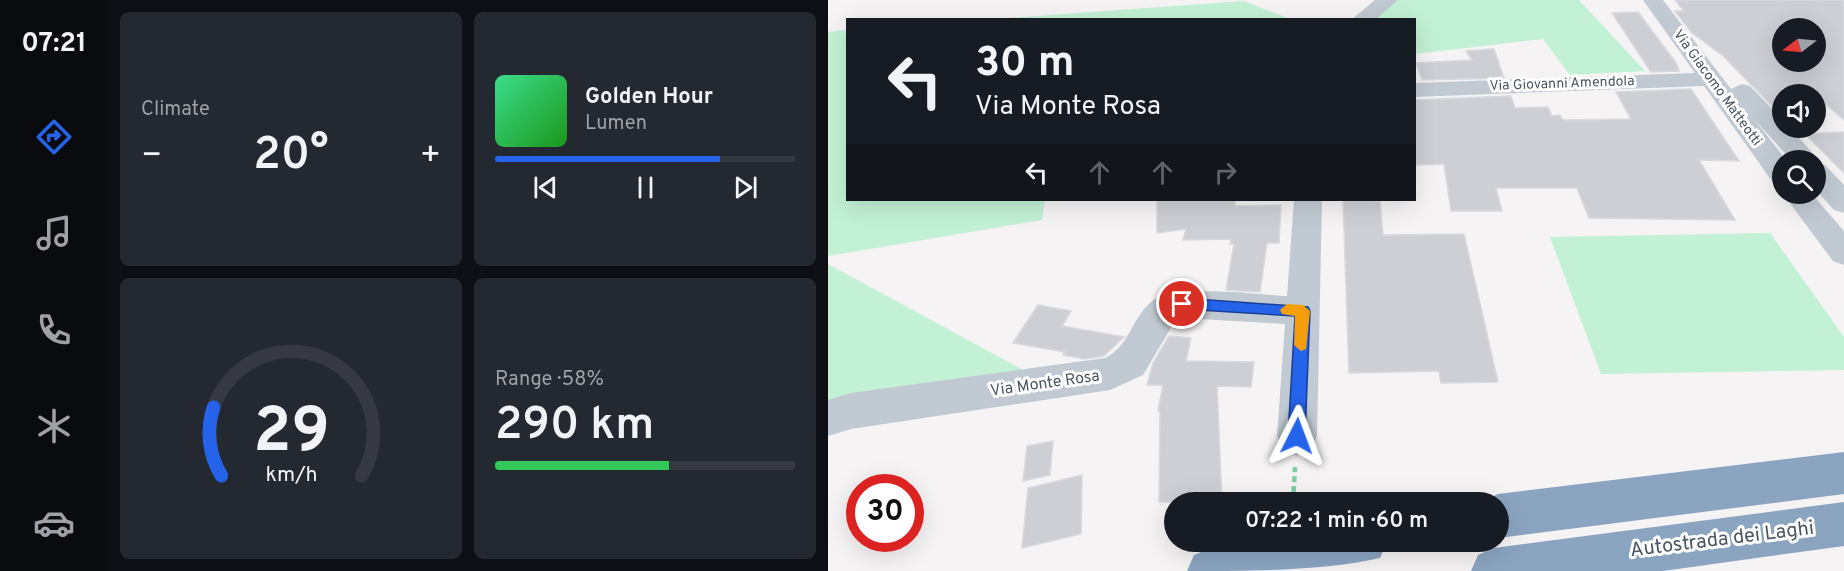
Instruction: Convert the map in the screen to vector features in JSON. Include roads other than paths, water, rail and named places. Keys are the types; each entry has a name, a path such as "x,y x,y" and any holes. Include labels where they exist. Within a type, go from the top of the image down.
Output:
{"highway":[{"path":"1509,515 1844,473"},
{"name":"Autostrada dei Laghi","path":"1494,571 1844,524"},
{"path":"1210,571 1312,552"}],"street":[{"path":"1364,18 1388,0"},
{"name":"Via Giacomo Matteotti","path":"1653,0 1772,162"},
{"path":"1702,69 1713,63 1722,70 1796,150"},
{"name":"Via Giovanni Amendola","path":"1416,90 1702,69"},
{"path":"1826,183 1844,202"},
{"path":"1297,436 1308,201"},
{"path":"1805,204 1844,253"},
{"name":"Via Monte Rosa","path":"828,418 851,411 1110,374 1130,364 1163,310 1182,304 1303,311"}]}
